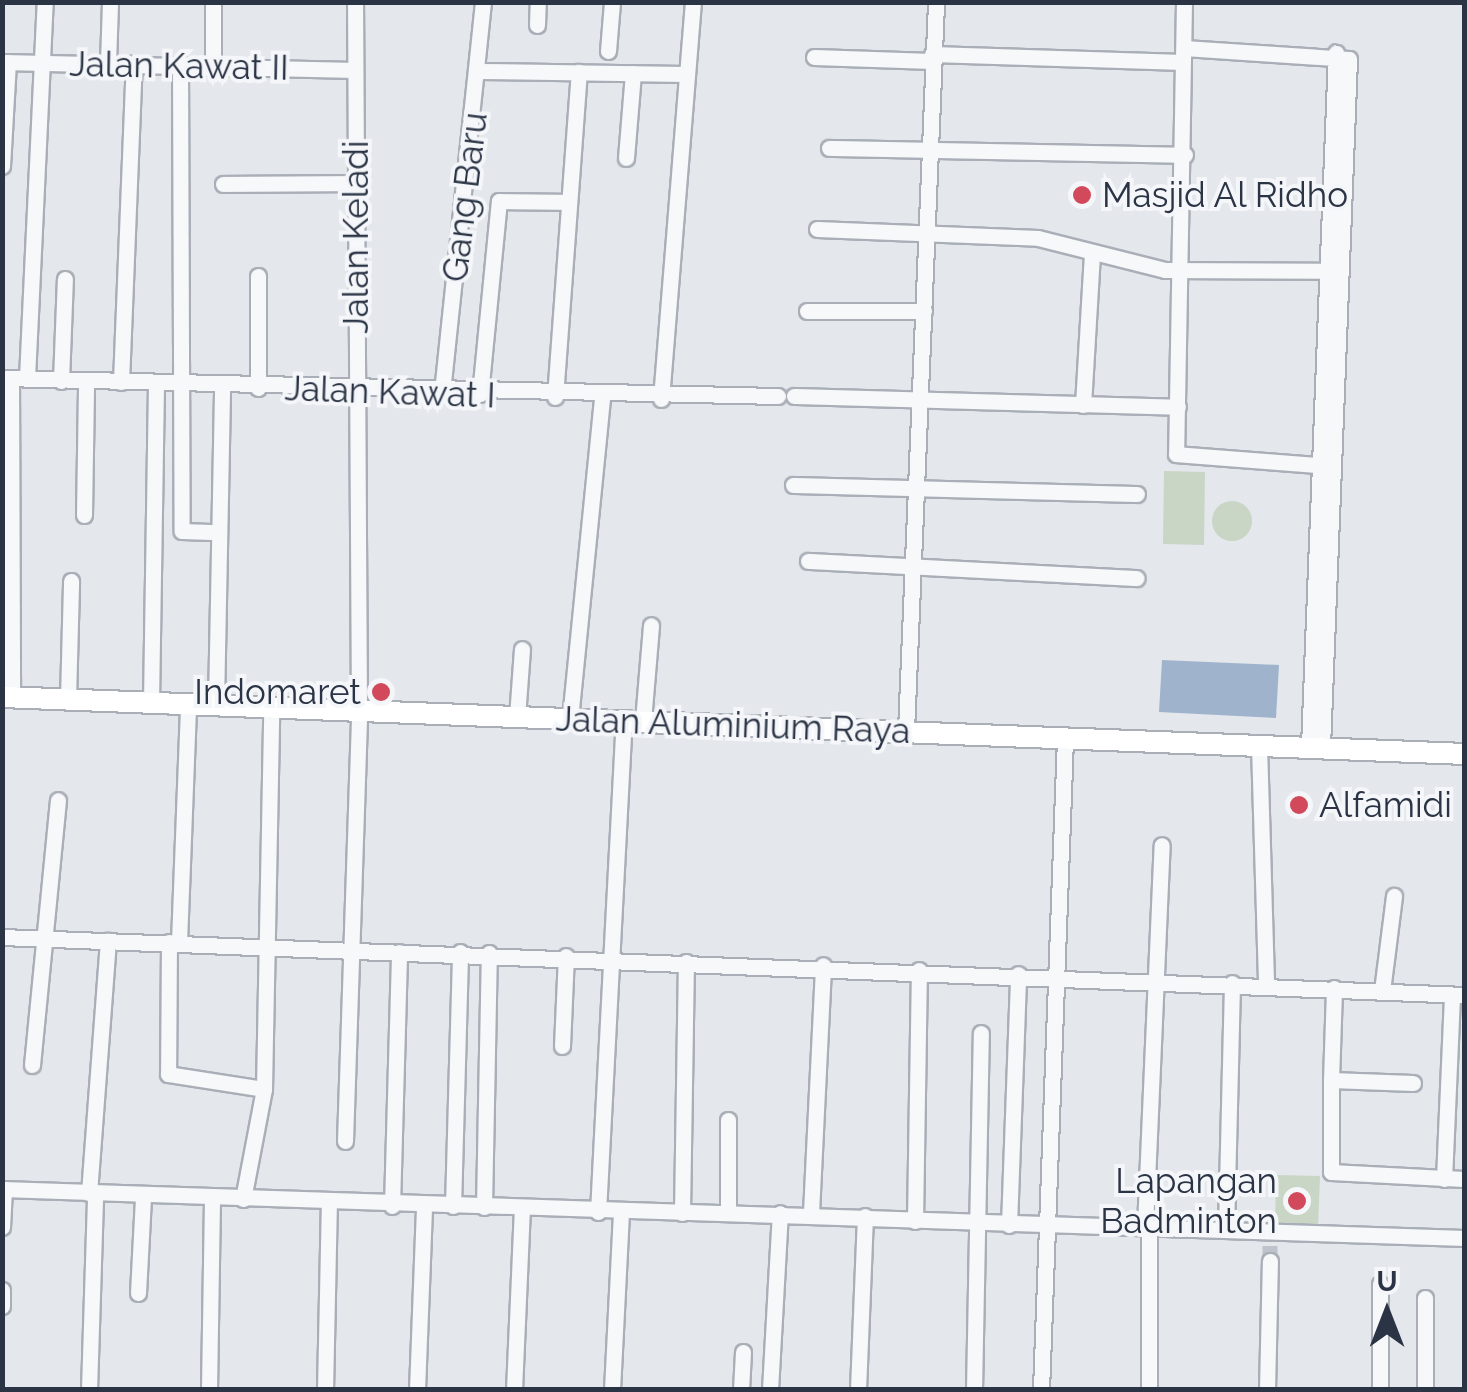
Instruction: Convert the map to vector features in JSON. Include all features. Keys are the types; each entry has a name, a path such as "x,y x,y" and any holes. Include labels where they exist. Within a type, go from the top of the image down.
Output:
{"main road":[{"name":"Jalan Aluminium Raya","path":"7,697 1464,754"}],"street":[{"path":"7,697 13,378 45,63 45,2"},
{"path":"108,63 110,2"},
{"path":"213,2 213,64"},
{"name":"Jalan Keladi","path":"345,1141 359,712 354,2"},
{"name":"Gang Baru","path":"442,392 479,71 483,2"},
{"path":"537,26 538,2"},
{"path":"608,51 612,2"},
{"path":"661,398 693,2"},
{"path":"906,731 921,483 936,2"},
{"path":"1184,2 1180,458 1327,466"},
{"path":"814,57 1336,53 1339,169 1315,747"},
{"path":"2,166 5,62"},
{"name":"Jalan Kawat II","path":"5,62 356,70"},
{"path":"121,382 134,63"},
{"path":"180,63 186,384 182,531 218,532"},
{"path":"479,71 686,74"},
{"path":"555,397 579,72"},
{"path":"626,158 633,73"},
{"path":"829,148 930,147 1185,156"},
{"path":"223,184 356,183"},
{"path":"480,394 499,201 569,202"},
{"path":"817,229 1038,238 1092,255 1180,270 1334,272"},
{"path":"1083,405 1092,255"},
{"path":"258,276 258,388"},
{"path":"60,381 65,279"},
{"path":"807,311 924,312"},
{"name":"Jalan Kawat I","path":"13,378 555,397 786,396 1178,407"},
{"path":"84,515 86,382"},
{"path":"151,702 156,384"},
{"path":"216,705 222,387"},
{"path":"570,720 602,398"},
{"path":"793,485 921,483 1137,494"},
{"path":"808,561 1137,578"},
{"path":"68,699 71,580"},
{"path":"598,1212 608,958 634,721 652,625"},
{"path":"517,718 522,650"},
{"path":"188,702 168,1074 264,1089"},
{"path":"242,1199 264,1089 271,708"},
{"path":"1041,1390 1041,1226 1065,738"},
{"path":"1259,745 1266,984"},
{"path":"32,1064 58,800"},
{"path":"1150,1390 1147,1228 1152,980 1162,845"},
{"path":"1382,990 1394,896"},
{"path":"2,937 268,945 352,952 824,965 1458,995 1444,1178"},
{"path":"90,1390 92,1193 108,941"},
{"path":"392,1206 399,952"},
{"path":"453,1206 460,952"},
{"path":"484,1207 488,953"},
{"path":"562,1046 566,956"},
{"path":"682,1213 686,962"},
{"path":"812,1214 824,965"},
{"path":"915,1221 920,970"},
{"path":"1008,1225 1018,974"},
{"path":"1226,1229 1232,983"},
{"path":"1334,988 1331,1172 1464,1180"},
{"path":"974,1390 981,1033"},
{"path":"1331,1080 1414,1083"},
{"path":"728,1120 728,1212"},
{"path":"2,1227 3,1189 392,1206 780,1213 978,1225 1464,1238"},
{"path":"138,1293 143,1196"},
{"path":"209,1390 212,1199"},
{"path":"324,1390 329,1203"},
{"path":"417,1390 424,1206"},
{"path":"514,1390 522,1208"},
{"path":"612,1390 620,1213"},
{"path":"770,1390 780,1213"},
{"path":"858,1390 865,1216"},
{"path":"1267,1390 1270,1260"},
{"path":"1380,1284 1380,1390"},
{"path":"2,1290 2,1306"},
{"path":"1424,1390 1425,1298"},
{"path":"741,1390 743,1352"}],"green space":[{"path":"1164,471 1205,472 1204,545 1163,544"},
{"path":"1232,501 1246,507 1252,521 1246,535 1232,541 1218,535 1212,521 1218,507"},
{"name":"Lapangan Badminton","path":"1276,1175 1320,1176 1318,1228 1275,1226"}],"water":[{"path":"1162,660 1279,665 1276,718 1159,712"}],"tunnel":[{"path":"1270,1237 1270,1261"}],"place":[{"name":"Masjid Al Ridho","path":"1082,195"},
{"name":"Indomaret","path":"381,692"},
{"name":"Alfamidi","path":"1299,805"},
{"name":"Lapangan Badminton","path":"1297,1201"}]}
